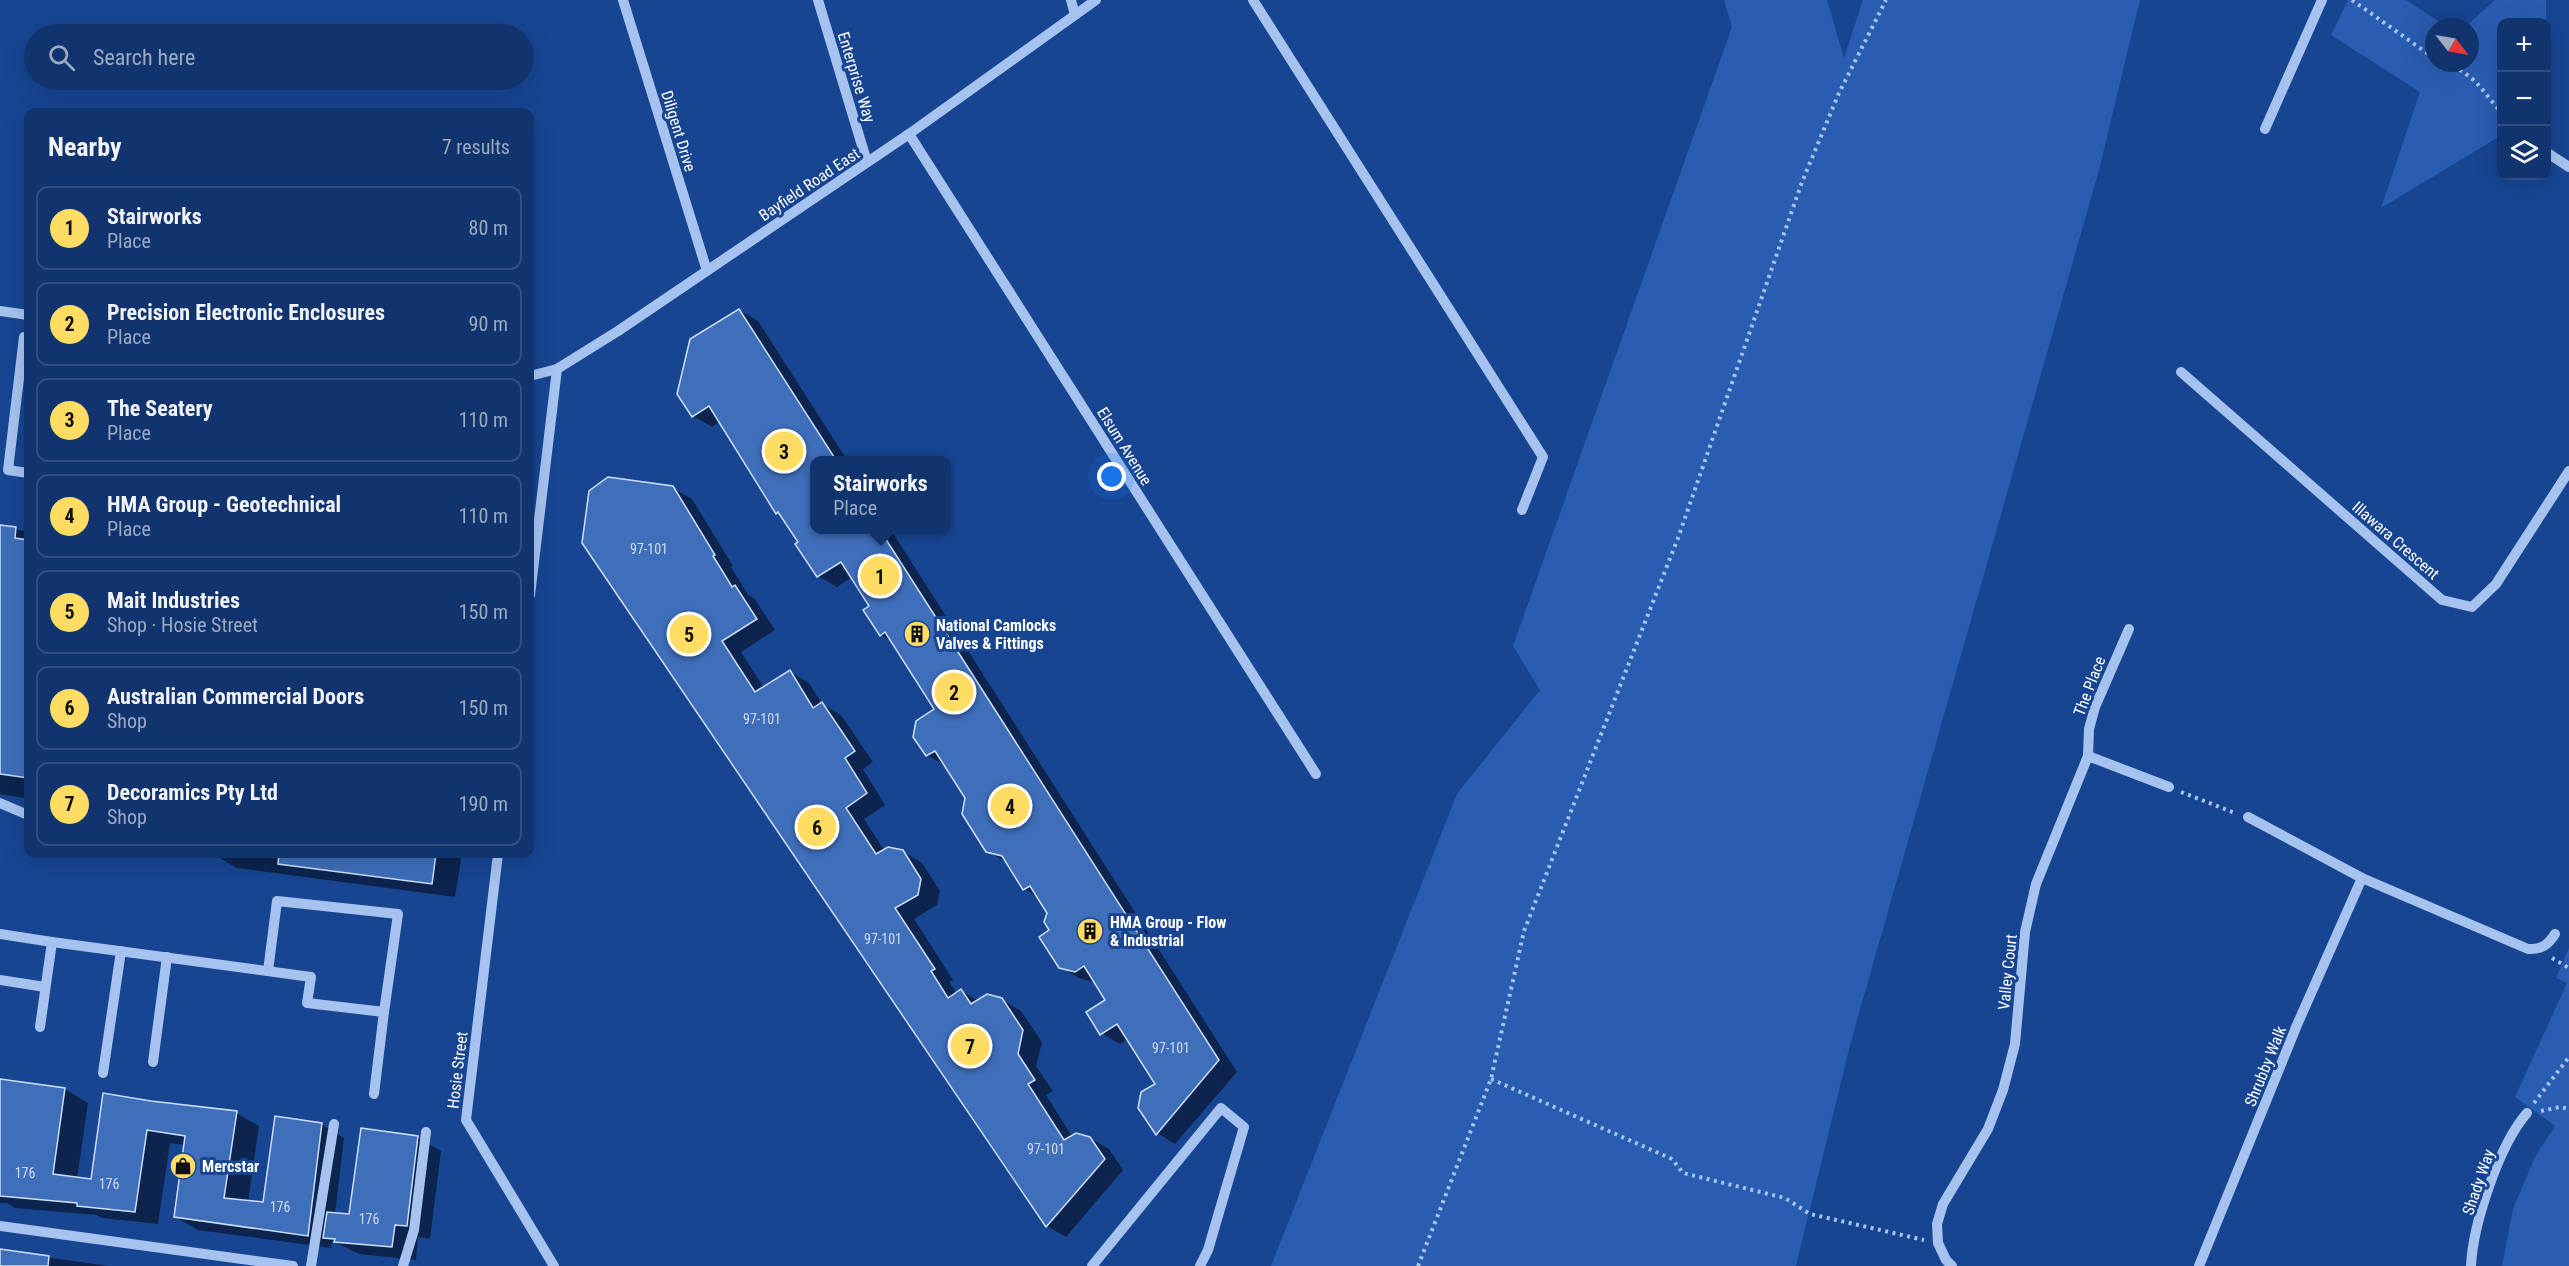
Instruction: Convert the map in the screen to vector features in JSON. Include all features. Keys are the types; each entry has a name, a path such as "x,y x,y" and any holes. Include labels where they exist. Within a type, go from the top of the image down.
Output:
{"street":[{"name":"Diligent Drive","path":"623,0 707,272"},
{"name":"Enterprise Way","path":"818,0 867,162"},
{"path":"1071,0 1075,15"},
{"name":"Bayfield Road East","path":"534,374 557,369 707,272 909,134 1096,0"},
{"path":"1253,0 1542,458 1522,510"},
{"path":"2265,129 2322,0"},
{"name":"Elsum Avenue","path":"909,134 1316,774"},
{"path":"2551,155 2569,166"},
{"path":"0,311 24,314"},
{"path":"24,337 8,470 24,472"},
{"path":"534,562 557,369"},
{"name":"Illawara Crescent","path":"2181,372 2442,600 2472,607 2496,584 2569,471"},
{"name":"The Place","path":"2088,756 2089,729 2095,707 2128,629"},
{"path":"2088,756 2169,787"},
{"name":"Valley Court","path":"1946,1264 1938,1243 1937,1224 1943,1204 1988,1129 2003,1090 2014,1044 2025,932 2036,884 2088,756"},
{"path":"0,803 24,813"},
{"path":"2248,817 2362,878 2528,949 2539,950 2550,942 2555,934"},
{"name":"Hosie Street","path":"498,858 466,1120 554,1266"},
{"name":"Shrubby Walk","path":"2199,1266 2297,1025 2362,878"},
{"path":"268,971 277,901 398,914 374,1094"},
{"path":"0,934 311,976 307,1003 384,1011"},
{"path":"40,1027 52,942"},
{"path":"103,1073 121,951"},
{"path":"153,1062 167,957"},
{"path":"0,980 45,987"},
{"path":"1092,1266 1221,1108 1244,1127 1208,1250 1200,1266"},
{"name":"Shady Way","path":"2471,1266 2483,1208 2496,1168 2517,1124 2527,1113"},
{"path":"311,1266 334,1124"},
{"path":"403,1266 414,1230 426,1132"},
{"path":"0,1226 294,1266"}],"path":[{"path":"1418,1266 1491,1079 1524,931 1678,538 1802,182 1839,93 1886,0"},
{"path":"2352,0 2425,52"},
{"path":"2465,72 2477,80 2497,106"},
{"path":"2169,787 2248,817"},
{"path":"2527,1113 2569,1057"},
{"path":"1491,1079 1672,1159 1683,1173 1785,1198 1810,1214 1938,1243"},
{"path":"2527,1113 2559,1107 2569,1109"}],"shaded area":[{"path":"1724,0 1827,0 1844,58 1863,0 2140,0 2099,170 1850,1045 1796,1266 1271,1266 1457,794 1540,690 1513,646 1732,27"},
{"path":"2348,0 2406,0 2433,18 2425,18 2425,72 2479,72 2479,18 2475,18 2495,0 2546,0 2546,18 2497,18 2497,138 2381,208 2420,92 2331,35"},
{"path":"2569,948 2569,1266 2502,1266 2513,1209 2536,1155 2555,1126 2515,1097 2567,983 2556,978"}],"building":[{"path":"739,309 833,456 810,456 810,534 883,534 1219,1060 1156,1135 1138,1108 1141,1092 1155,1084 1117,1024 1100,1035 1086,1012 1105,1000 1084,966 1075,972 1059,968 1039,937 1049,930 1044,922 1047,913 1030,886 1023,890 1002,856 986,852 962,814 965,798 935,751 926,756 913,737 916,721 934,709 885,632 880,636 863,610 869,606 841,562 817,577 795,544 798,542 778,512 776,514 709,406 692,417 677,394 690,339"},
{"path":"608,477 673,486 732,587 735,585 757,619 722,641 755,692 790,670 813,708 822,702 855,751 845,758 867,793 846,808 876,854 888,847 903,850 921,879 918,895 895,908 935,969 931,971 948,998 961,989 971,1004 987,994 1002,998 1023,1030 1018,1054 1035,1080 1028,1084 1064,1140 1076,1133 1090,1137 1105,1159 1046,1227 582,543 589,491"},
{"path":"0,525 16,527 15,538 24,539 24,777 0,774"},
{"path":"279,858 435,858 432,884 278,864"},
{"path":"0,1079 65,1088 53,1174 91,1179 103,1093 237,1111 224,1198 263,1202 275,1116 322,1123 308,1236 174,1217 185,1136 147,1130 135,1212 77,1206 77,1203 0,1196"},
{"path":"361,1128 418,1136 407,1226 395,1225 392,1247 334,1242 335,1239 323,1238 327,1212 349,1214"},
{"path":"0,1249 49,1256 48,1266 0,1266"}],"place":[{"name":"The Seatery","path":"784,451"},
{"name":"Stairworks","path":"880,576"},
{"name":"Mait Industries","path":"689,634"},
{"name":"National Camlocks Valves & Fittings","path":"917,634"},
{"name":"Precision Electronic Enclosures","path":"954,692"},
{"name":"HMA Group - Geotechnical","path":"1010,806"},
{"name":"Australian Commercial Doors","path":"817,827"},
{"name":"HMA Group - Flow & Industrial","path":"1090,931"},
{"name":"Decoramics Pty Ltd","path":"970,1046"},
{"name":"Mercstar","path":"183,1166"}]}
